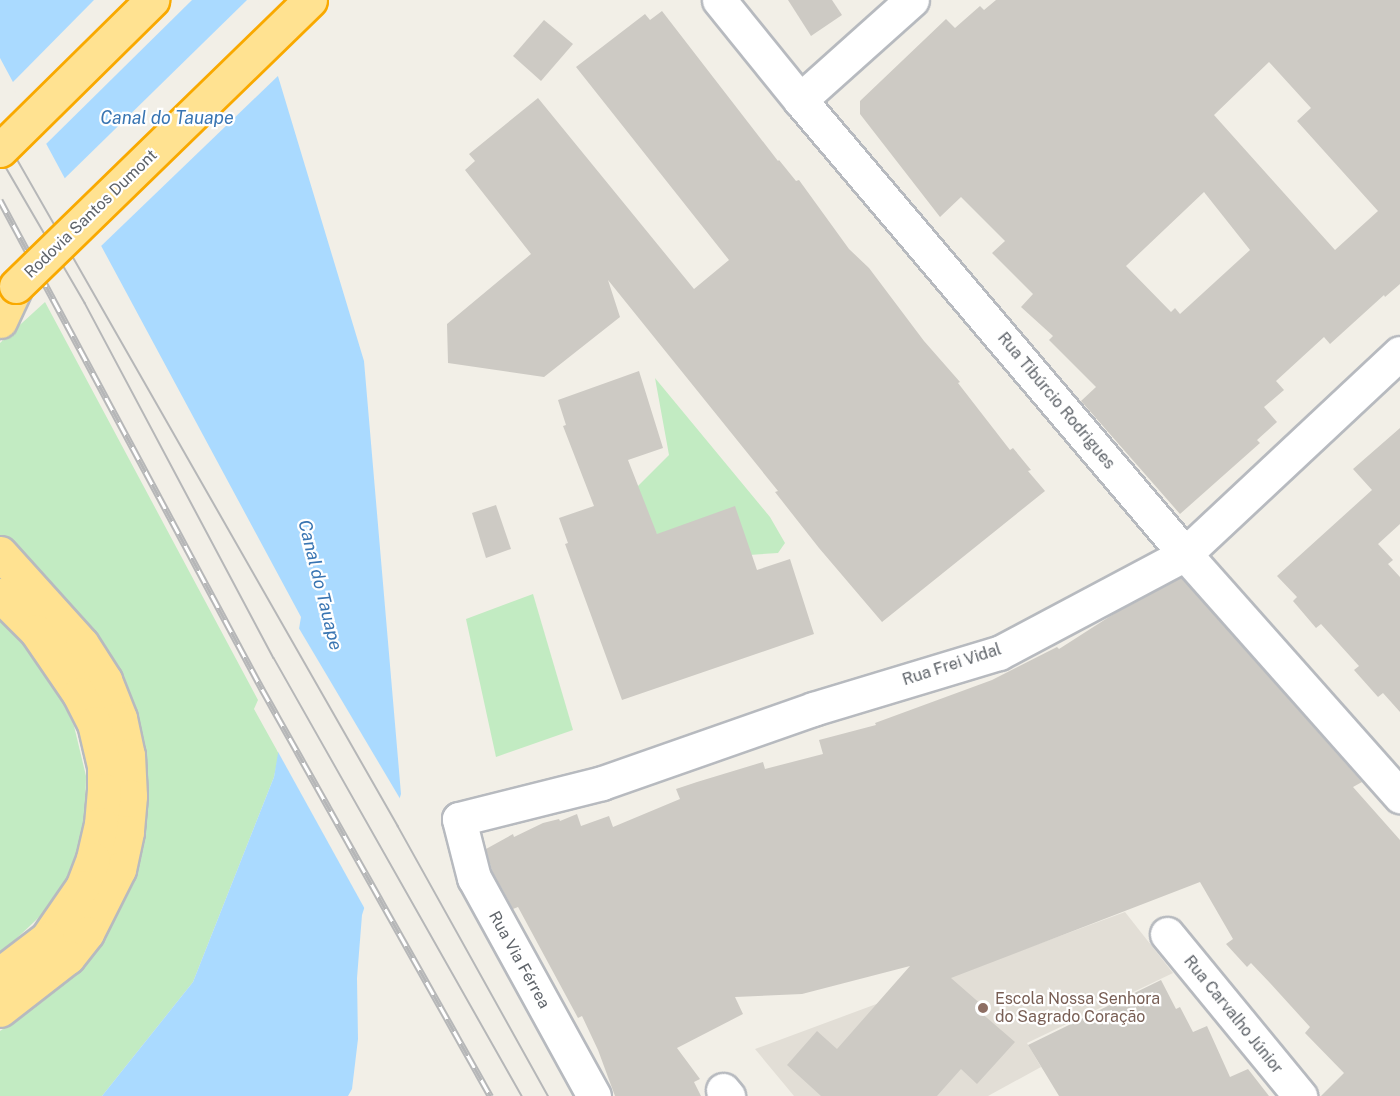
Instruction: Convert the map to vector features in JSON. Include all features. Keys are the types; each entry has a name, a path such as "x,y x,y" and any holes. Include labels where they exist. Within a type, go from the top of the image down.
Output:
{"highway":[{"path":"0,150 152,0"},
{"name":"Rodovia Santos Dumont","path":"8,294 310,0"},
{"path":"0,321 8,294"},
{"path":"0,553 82,644 105,680 120,718 128,754 130,795 127,832 119,869 87,933 68,957 0,1010"},
{"path":"0,596 36,631 79,694 97,734 104,766 104,790 98,836 82,887 47,938 17,964 0,974"}],"street":[{"name":"Rua Tibúrcio Rodrigues","path":"719,0 800,100 1185,554 1400,795"},
{"path":"800,100 912,0"},
{"name":"Rua Frei Vidal","path":"459,819 602,783 813,709 999,653 1185,554 1400,353"},
{"name":"Rua Via Férrea","path":"459,819 474,878 594,1096"},
{"name":"Rua Carvalho Júnior","path":"1167,934 1300,1096"}],"shaded area":[{"name":"Escola Nossa Senhora do Sagrado Coração","path":"1125,912 1173,973 1027,1043 1041,1067 988,1096 794,1096 755,1049"}],"green space":[{"path":"45,302 258,700 254,709 279,754 274,777 193,982 102,1096 0,1096 0,1031 42,1002 84,963 115,914 135,870 147,820 147,757 140,724 125,680 102,643 54,586 3,535 0,537 0,343"},
{"path":"655,378 770,517 785,543 778,553 749,555 676,577 636,488 669,455"},
{"path":"533,594 573,730 496,757 466,619"},
{"path":"0,620 38,661 54,684 74,726 86,776 85,822 74,864 51,906 0,954"}],"water":[{"name":"Canal do Tauape","path":"0,0 255,0 364,361 401,794 362,915 357,978 358,1039 352,1089 348,1096 102,1096 193,982 274,777 301,617 0,58"}],"pier":[{"path":"94,0 192,0 44,146 11,84"},
{"path":"247,0 258,0 280,74 99,248 63,180"},
{"path":"297,625 402,802 366,911 277,750"}],"building":[{"path":"788,0 832,0 842,15 811,36"},
{"path":"996,0 1400,0 1400,284 1385,297 1384,295 1330,344 1324,337 1276,381 1284,390 1264,407 1277,422 1257,440 1260,443 1180,514 1081,401 1096,387 1049,340 1053,336 1021,307 1033,294 992,253 1005,241 961,197 940,217 860,114 860,101 946,19 955,28 980,6 984,10","holes":["1269,62 1311,108 1297,121 1378,211 1335,250 1214,115","1204,192 1250,250 1180,314 1175,308 1171,312 1126,266"]},
{"path":"662,11 778,161 796,181 799,180 849,249 869,268 924,341 960,382 958,383 1010,450 1013,448 1045,491 882,622 819,548 775,492 778,491 608,280 620,317 544,377 448,363 447,324 531,254 465,170 475,161 469,154 538,98 694,289 729,260 576,67 645,14 650,20"},
{"path":"544,20 573,44 541,81 513,56"},
{"path":"639,371 663,448 628,460 657,534 735,506 757,570 790,559 814,634 622,700 565,544 568,543 559,518 594,506 563,426 566,425 558,400"},
{"path":"1400,428 1400,524 1378,544 1393,560 1388,564 1400,577 1400,712 1383,693 1378,697 1354,670 1359,666 1321,624 1316,628 1293,601 1297,597 1277,576 1372,490 1353,469"},
{"path":"496,505 511,549 486,558 472,513"},
{"path":"1181,577 1362,782 1353,787 1400,840 1400,1096 1321,1096 1344,1073 1305,1033 1310,1027 1270,983 1251,963 1247,967 1226,944 1233,939 1200,882 951,978 983,1006 979,1011 1015,1042 977,1084 961,1069 937,1096 821,1096 787,1065 817,1031 837,1049 910,966 802,994 735,997 743,1014 677,1048 700,1079 694,1082 701,1096 615,1096 598,1050 582,1016 578,1018 518,907 513,909 492,871 486,849 513,834 514,837 543,823 559,819 560,821 577,814 581,826 609,816 613,827 680,799 676,789 763,762 765,769 823,754 819,740 876,725 875,723 992,680 1057,647 1059,649 1123,608"},
{"path":"1161,980 1176,1009 1180,1007 1193,1032 1207,1026 1230,1077 1248,1069 1269,1096 1059,1096 1028,1045"}],"tram line":[{"path":"0,129 398,826 548,1096"},
{"path":"0,157 85,303 274,658 522,1096"}],"railway":[{"path":"0,200 262,689 490,1096"}],"place":[{"name":"Escola Nossa Senhora do Sagrado Coração","path":"983,1008"}]}
